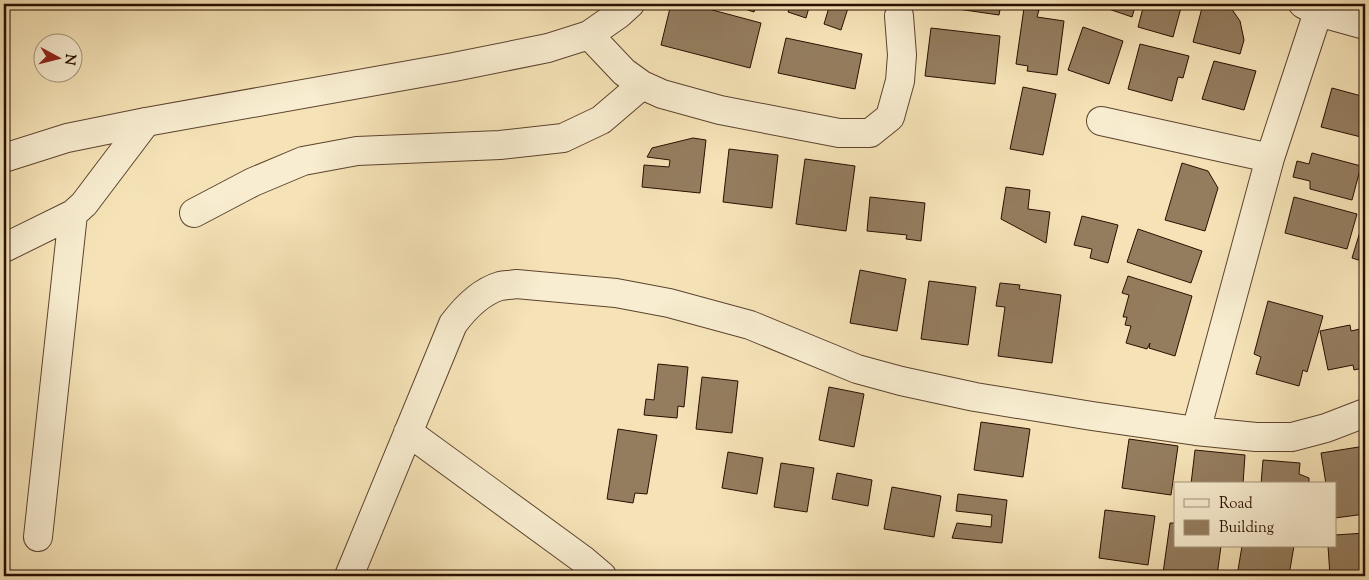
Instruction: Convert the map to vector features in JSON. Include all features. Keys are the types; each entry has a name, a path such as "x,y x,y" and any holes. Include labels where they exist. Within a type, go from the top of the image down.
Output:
{"street":[{"path":"4,158 67,138 146,122 482,62 548,48 589,35 630,4"},
{"path":"1196,431 1311,8 1365,25"},
{"path":"589,35 624,72 642,85 662,94 720,110 839,134 870,133 890,117 900,81 902,54 899,16"},
{"path":"194,213 253,182 304,161 357,151 500,145 563,138 601,120 642,85"},
{"path":"1101,121 1270,158"},
{"path":"4,248 73,214 84,204 146,122"},
{"path":"38,537 73,214"},
{"path":"349,576 453,324 467,306 485,293 500,286 516,284 616,294 686,307 750,325 857,369 900,382 975,397 1092,416 1196,431 1256,437 1292,437 1326,428 1365,413"},
{"path":"408,432 587,570"}],"building":[{"path":"671,4 690,4 761,23 750,68 661,45"},
{"path":"729,4 757,4 754,12"},
{"path":"791,4 810,4 806,18 788,12"},
{"path":"830,4 849,5 841,30 824,24"},
{"path":"930,4 1001,4 999,15"},
{"path":"1101,4 1136,4 1132,17 1100,6"},
{"path":"1144,4 1182,4 1173,37 1138,27"},
{"path":"1203,4 1227,4 1231,8 1240,21 1244,40 1240,54 1193,42"},
{"path":"1024,8 1039,10 1037,17 1064,21 1057,75 1027,71 1028,66 1016,64"},
{"path":"1083,27 1123,41 1109,84 1068,70"},
{"path":"931,28 1000,36 995,84 925,76"},
{"path":"786,38 862,54 855,89 778,73"},
{"path":"1140,44 1189,56 1183,78 1178,77 1172,101 1128,89"},
{"path":"1214,61 1256,71 1244,110 1202,99"},
{"path":"1023,87 1056,94 1043,155 1010,149"},
{"path":"1332,88 1365,97 1365,138 1321,127"},
{"path":"693,138 706,140 700,193 642,187 644,165 669,167 670,160 647,157 652,148"},
{"path":"729,149 778,155 772,208 723,202"},
{"path":"1312,153 1361,166 1352,200 1310,189 1310,181 1293,177 1297,161 1309,164"},
{"path":"805,159 855,166 846,231 796,224"},
{"path":"1182,163 1208,171 1218,188 1205,231 1165,220"},
{"path":"1006,187 1030,190 1028,209 1050,212 1046,243 1001,219"},
{"path":"870,197 925,203 921,241 906,239 907,235 867,231"},
{"path":"1294,197 1357,214 1347,249 1285,233"},
{"path":"1082,216 1118,225 1108,263 1090,258 1092,249 1074,245"},
{"path":"1363,222 1365,222 1365,262 1352,258"},
{"path":"1138,229 1202,251 1191,283 1127,262"},
{"path":"860,270 906,279 897,331 850,323"},
{"path":"1128,276 1192,296 1175,356 1149,348 1150,343 1147,349 1126,343 1131,326 1125,325 1127,317 1123,317 1129,295 1122,293"},
{"path":"929,281 976,287 968,345 921,339"},
{"path":"1000,283 1020,285 1019,289 1061,295 1052,363 998,356 1005,307 996,306"},
{"path":"1268,301 1323,316 1307,372 1303,370 1299,386 1256,374 1261,357 1254,354"},
{"path":"1350,325 1351,331 1360,329 1361,336 1365,335 1365,362 1361,363 1363,368 1354,370 1353,365 1328,370 1320,331"},
{"path":"658,364 688,367 684,407 678,406 677,418 644,415 646,399 654,400"},
{"path":"702,377 738,381 732,433 696,429"},
{"path":"829,387 864,394 854,447 819,440"},
{"path":"981,422 1030,429 1023,477 974,470"},
{"path":"618,429 657,435 647,494 635,493 633,503 607,499"},
{"path":"1129,439 1178,446 1171,495 1122,488"},
{"path":"1365,446 1365,514 1336,518 1336,482 1326,482 1321,453"},
{"path":"1195,450 1245,455 1243,482 1191,482"},
{"path":"728,452 763,458 757,494 722,488"},
{"path":"1263,460 1300,463 1299,474 1309,478 1309,482 1261,482"},
{"path":"781,463 814,468 807,512 774,507"},
{"path":"837,473 872,480 868,506 832,499"},
{"path":"892,487 941,496 934,537 884,529"},
{"path":"958,494 1007,500 1002,543 952,538 957,523 991,527 992,515 956,511"},
{"path":"1105,510 1155,516 1148,565 1099,558"},
{"path":"1170,523 1174,523 1174,548 1221,548 1217,576 1186,576 1163,573"},
{"path":"1365,533 1365,576 1330,576 1328,548 1336,548 1336,535"},
{"path":"1242,548 1294,548 1289,575 1298,576 1237,576"}]}
